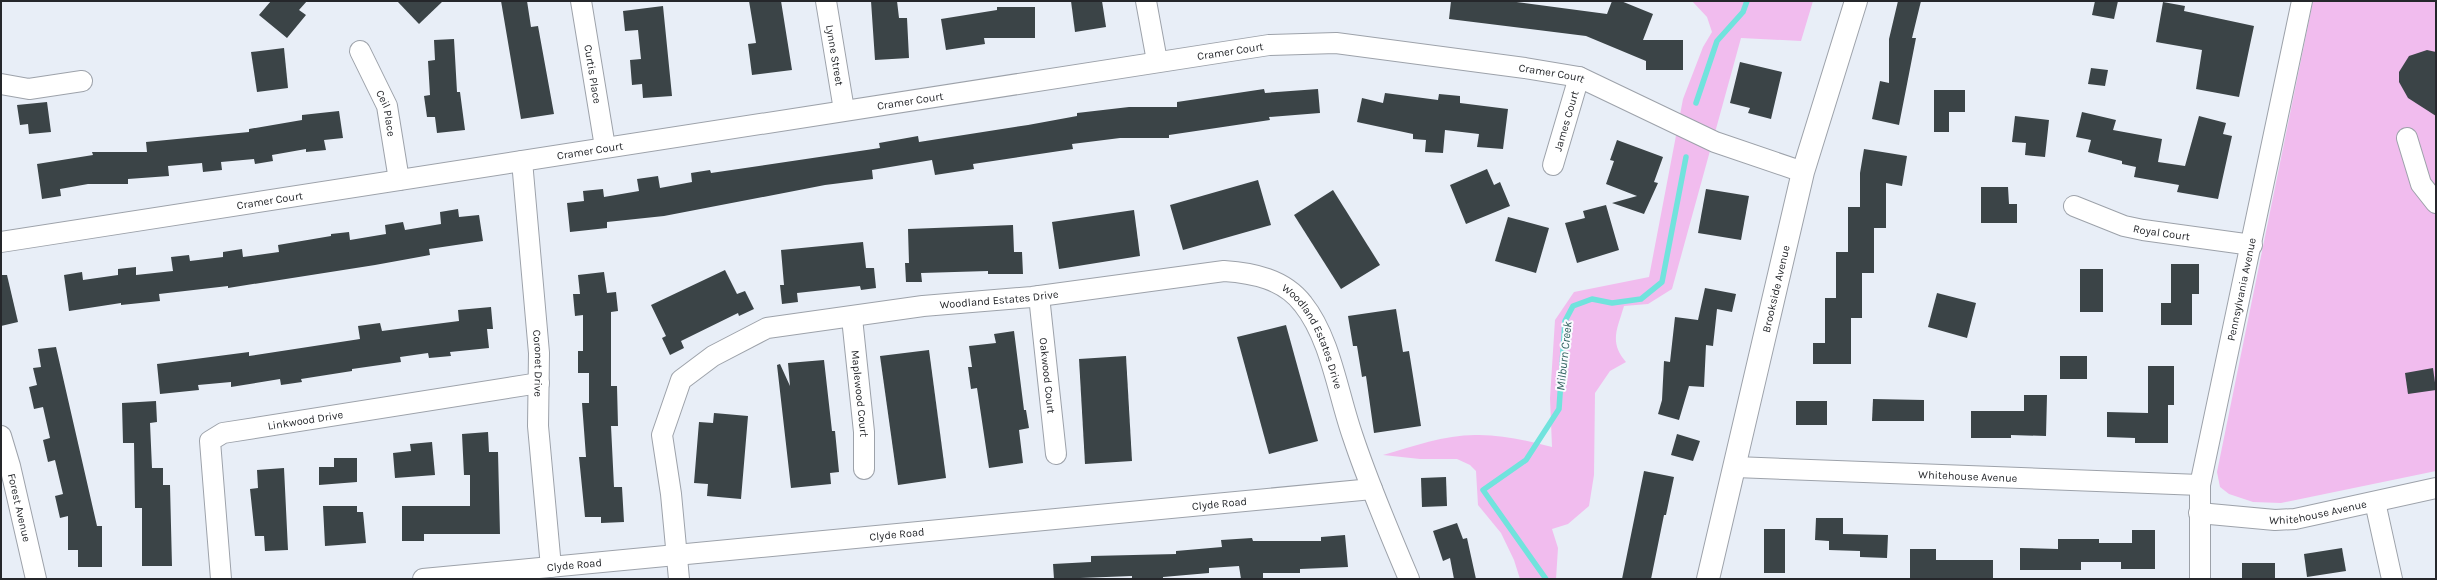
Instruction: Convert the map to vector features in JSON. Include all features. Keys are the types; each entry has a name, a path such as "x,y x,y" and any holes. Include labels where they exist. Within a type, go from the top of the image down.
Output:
{"main road":[{"name":"Brookside Avenue","path":"1708,579 1803,172 1856,1"}],"street":[{"name":"Curtis Place","path":"581,1 606,148"},
{"name":"Lynne Street","path":"826,1 844,110"},
{"path":"1146,1 1157,61"},
{"name":"Pennsylvania Avenue","path":"2200,579 2200,485 2252,245 2302,1"},
{"name":"Cramer Court","path":"1,242 1157,61 1269,45 1336,43 1525,68 1579,77 1715,142 1803,172"},
{"name":"Ceil Place","path":"360,51 387,106 398,180"},
{"name":"James Court","path":"1553,165 1579,77"},
{"path":"1,84 29,89 82,81"},
{"path":"2407,138 2421,184 2436,203"},
{"name":"Coronet Drive","path":"522,161 539,353 538,426 551,567"},
{"name":"Royal Court","path":"2074,206 2124,226 2252,245"},
{"name":"Woodland Estates Drive","path":"679,579 679,555 662,435 681,380 713,356 768,328 852,318 923,306 1039,296 1224,271 1251,273 1275,282 1302,303 1320,333 1352,436 1408,579"},
{"name":"Oakwood Court","path":"1039,296 1056,454"},
{"name":"Maplewood Court","path":"852,318 864,432 864,469"},
{"name":"Linkwood Drive","path":"221,579 210,441 223,433 539,383"},
{"name":"Forest Avenue","path":"1,436 10,466 36,579"},
{"name":"Whitehouse Avenue","path":"1735,467 2200,485"},
{"name":"Whitehouse Avenue","path":"2199,513 2275,520 2295,519 2436,488"},
{"name":"Clyde Road","path":"422,579 1372,489"},
{"path":"2375,502 2392,579"}],"shaded area":[{"path":"1692,1 1813,1 1801,41 1741,38 1672,289 1648,304 1624,306 1617,329 1616,342 1621,355 1626,362 1610,371 1595,393 1594,475 1589,506 1568,524 1552,529 1558,548 1556,579 1520,579 1514,560 1501,533 1478,505 1476,471 1470,465 1457,459 1420,459 1383,455 1431,441 1467,435 1507,437 1552,447 1550,398 1555,320 1574,292 1649,277 1683,99 1703,47 1712,32 1707,17"},
{"path":"2313,1 2436,1 2436,471 2281,503 2253,502 2229,494 2220,487 2217,472"}],"building":[{"path":"271,1 307,1 299,10 306,15 287,38 259,15"},
{"path":"397,1 443,1 419,24"},
{"path":"501,1 527,1 531,27 538,26 554,114 521,119"},
{"path":"749,1 781,1 792,70 752,75 748,44 756,43"},
{"path":"871,1 897,1 899,18 907,18 909,58 875,60"},
{"path":"1071,1 1102,1 1106,27 1075,32"},
{"path":"1451,1 1509,1 1607,14 1612,1 1621,1 1653,14 1643,40 1683,40 1683,70 1646,70 1646,61 1586,36 1449,19"},
{"path":"1898,1 1921,1 1912,38 1916,38 1899,125 1872,119 1880,81 1889,83 1889,39"},
{"path":"2095,1 2118,1 2114,19 2092,15"},
{"path":"2163,2 2185,6 2184,11 2254,26 2239,97 2196,89 2202,50 2156,42"},
{"path":"663,6 672,96 643,98 642,84 632,85 630,60 641,59 638,30 625,31 623,11"},
{"path":"997,7 1035,7 1035,38 984,38 985,44 946,50 941,19 997,10"},
{"path":"454,39 457,92 460,92 465,130 437,133 435,117 427,117 424,96 430,95 428,61 435,60 434,40"},
{"path":"284,48 288,88 257,92 251,52"},
{"path":"2427,50 2436,52 2436,116 2408,98 2399,82 2399,72 2409,56"},
{"path":"1740,62 1782,72 1771,119 1748,113 1750,108 1730,103"},
{"path":"2091,68 2108,70 2105,86 2088,84"},
{"path":"1264,89 1265,93 1318,89 1320,113 1269,117 1270,120 1169,135 1169,138 1120,138 1072,144 1073,149 973,164 974,169 935,175 932,160 872,170 873,179 825,185 664,216 607,222 607,228 570,232 567,203 584,201 583,191 603,189 604,197 639,191 637,179 658,176 660,188 692,182 691,173 710,170 711,173 880,148 879,143 918,136 919,142 1028,125 1077,116 1077,113 1129,107 1177,107 1177,102"},
{"path":"1934,90 1965,90 1965,112 1949,112 1949,132 1934,132"},
{"path":"1385,93 1438,100 1439,94 1460,96 1460,103 1508,109 1503,149 1477,147 1479,134 1445,130 1443,153 1425,152 1426,140 1413,139 1413,134 1357,122 1362,98 1383,103"},
{"path":"47,102 51,132 29,134 28,124 20,125 17,105"},
{"path":"339,111 343,138 324,140 326,150 306,152 306,149 272,155 273,161 255,164 254,159 221,162 222,170 203,172 202,163 168,166 169,176 128,179 128,184 88,184 60,189 61,196 42,199 37,164 93,155 92,152 147,152 146,142 249,132 249,129 302,120 302,115"},
{"path":"2082,112 2116,120 2113,130 2162,139 2158,162 2185,166 2199,116 2226,123 2223,134 2232,136 2218,199 2177,192 2179,185 2134,177 2136,167 2122,164 2122,161 2088,152 2091,140 2076,137"},
{"path":"2015,116 2049,120 2045,157 2025,155 2026,143 2012,142"},
{"path":"1617,140 1663,157 1654,182 1658,183 1644,214 1612,203 1637,196 1606,184 1614,161 1610,160"},
{"path":"1864,149 1907,156 1902,186 1886,183 1886,228 1874,228 1874,273 1862,273 1862,318 1851,318 1851,364 1813,364 1813,343 1825,343 1825,298 1836,298 1836,252 1848,252 1848,207 1860,207 1860,173"},
{"path":"1487,169 1494,185 1500,182 1510,206 1466,224 1450,185"},
{"path":"1258,180 1271,225 1183,250 1170,205"},
{"path":"1981,187 2008,187 2009,204 2017,204 2017,223 1981,223"},
{"path":"1706,189 1749,196 1741,240 1698,233"},
{"path":"1333,190 1380,265 1341,289 1294,215"},
{"path":"1606,205 1619,250 1577,263 1565,223 1585,218 1583,211"},
{"path":"458,209 459,217 479,215 483,241 429,249 430,255 375,265 228,288 228,286 159,294 160,301 121,305 121,303 69,311 64,275 82,272 83,280 118,275 118,269 136,267 136,275 173,271 171,257 189,255 190,261 223,257 223,252 242,249 243,257 279,252 278,245 331,236 331,234 349,232 350,240 386,234 385,225 403,222 405,230 441,224 440,212"},
{"path":"1134,210 1140,256 1059,269 1052,222"},
{"path":"1508,217 1549,228 1536,273 1495,261"},
{"path":"1013,225 1014,252 1022,252 1023,274 988,274 988,271 921,273 922,282 906,282 905,263 909,263 908,229"},
{"path":"863,242 866,268 874,268 876,288 861,290 860,286 797,293 798,302 782,304 780,285 784,285 781,250"},
{"path":"2171,264 2199,264 2199,294 2192,294 2192,325 2161,325 2161,303 2171,303"},
{"path":"2080,269 2103,269 2103,312 2080,312"},
{"path":"725,270 737,294 745,291 754,309 739,316 738,313 681,341 684,348 670,355 662,338 666,336 651,305"},
{"path":"604,272 607,293 616,292 618,311 611,312 611,386 617,386 618,426 611,426 614,487 622,487 624,522 601,523 601,517 585,517 579,457 586,457 582,403 589,403 589,373 578,373 578,351 583,351 583,315 575,316 573,294 580,294 578,275"},
{"path":"1,275 7,275 18,322 1,326"},
{"path":"1705,288 1736,294 1732,312 1717,309 1713,346 1706,345 1704,387 1689,386 1679,420 1658,414 1662,400 1664,361 1670,362 1675,317 1698,320"},
{"path":"1937,293 1976,303 1967,338 1928,327"},
{"path":"491,307 493,329 487,329 489,348 450,352 451,356 429,358 428,353 400,357 401,362 352,369 352,371 301,379 302,382 281,385 280,379 231,387 231,382 198,385 199,390 160,394 157,364 249,352 249,356 360,339 358,326 380,323 382,331 459,321 458,310"},
{"path":"1396,309 1403,352 1409,351 1421,426 1374,433 1366,376 1362,377 1357,346 1353,346 1348,316"},
{"path":"1286,325 1318,441 1269,454 1237,337"},
{"path":"1014,331 1024,410 1026,410 1029,428 1019,430 1023,463 989,468 977,388 971,389 968,367 972,367 969,346 996,343 994,334"},
{"path":"56,347 97,526 102,526 102,567 78,567 78,550 68,550 68,516 60,518 55,496 63,494 55,460 48,462 43,440 50,438 43,407 34,409 29,387 37,385 33,368 41,367 38,349"},
{"path":"929,350 946,478 898,485 880,356"},
{"path":"1126,356 1132,461 1085,464 1079,359"},
{"path":"2060,356 2087,356 2087,379 2060,379"},
{"path":"824,360 832,431 835,431 839,472 830,473 831,484 791,488 777,365 780,364 790,386 788,363"},
{"path":"2148,366 2174,366 2174,405 2168,405 2168,443 2135,443 2135,438 2107,437 2107,412 2148,413"},
{"path":"2433,368 2436,390 2408,394 2405,373"},
{"path":"2024,395 2047,395 2046,436 2011,435 2011,438 1971,438 1971,411 2024,411"},
{"path":"1873,399 1924,400 1924,421 1872,421"},
{"path":"156,401 157,422 150,423 152,468 163,468 163,485 170,485 172,566 142,566 142,508 135,508 134,443 123,443 122,403"},
{"path":"1796,401 1827,401 1827,425 1796,425"},
{"path":"714,413 748,416 741,499 707,496 708,484 694,483 699,422 713,423"},
{"path":"488,432 489,452 498,452 500,534 424,534 424,541 402,541 402,506 470,506 470,475 464,475 462,434"},
{"path":"1677,434 1700,441 1693,461 1671,455"},
{"path":"432,442 435,475 395,478 393,453 411,451 410,444"},
{"path":"334,458 357,458 357,482 319,485 319,467 334,467"},
{"path":"284,468 288,550 265,551 264,536 255,536 250,489 258,488 257,470"},
{"path":"1644,471 1674,477 1666,515 1664,515 1651,579 1622,579"},
{"path":"1446,477 1447,506 1422,507 1421,478"},
{"path":"323,506 357,506 357,512 363,512 366,543 325,546"},
{"path":"1816,518 1843,518 1843,534 1888,535 1887,558 1860,557 1860,551 1829,550 1829,541 1815,540"},
{"path":"1457,523 1463,539 1467,538 1476,579 1454,579 1450,558 1443,561 1433,531"},
{"path":"1764,529 1785,529 1785,573 1764,573"},
{"path":"2132,530 2155,530 2155,569 2121,569 2121,562 2081,562 2081,570 2020,570 2020,548 2058,549 2058,539 2099,539 2099,543 2132,543"},
{"path":"1345,535 1348,567 1300,569 1300,573 1263,573 1263,579 1241,579 1239,566 1209,568 1209,573 1163,577 1163,579 1132,579 1132,576 1054,579 1053,564 1091,562 1091,556 1176,554 1176,551 1222,547 1221,540 1252,538 1253,541 1321,541 1321,537"},
{"path":"2342,548 2346,571 2307,577 2304,554"},
{"path":"1910,549 1936,549 1936,560 1993,560 1993,579 1910,578"},
{"path":"2242,563 2275,563 2275,579 2242,579"}],"waterway":[{"name":"Milburn Creek","path":"1696,103 1717,41 1743,12 1747,1"},
{"name":"Milburn Creek","path":"1546,579 1483,490 1526,460 1559,409 1565,321 1573,306 1592,299 1612,303 1641,299 1662,282 1686,157"}]}
